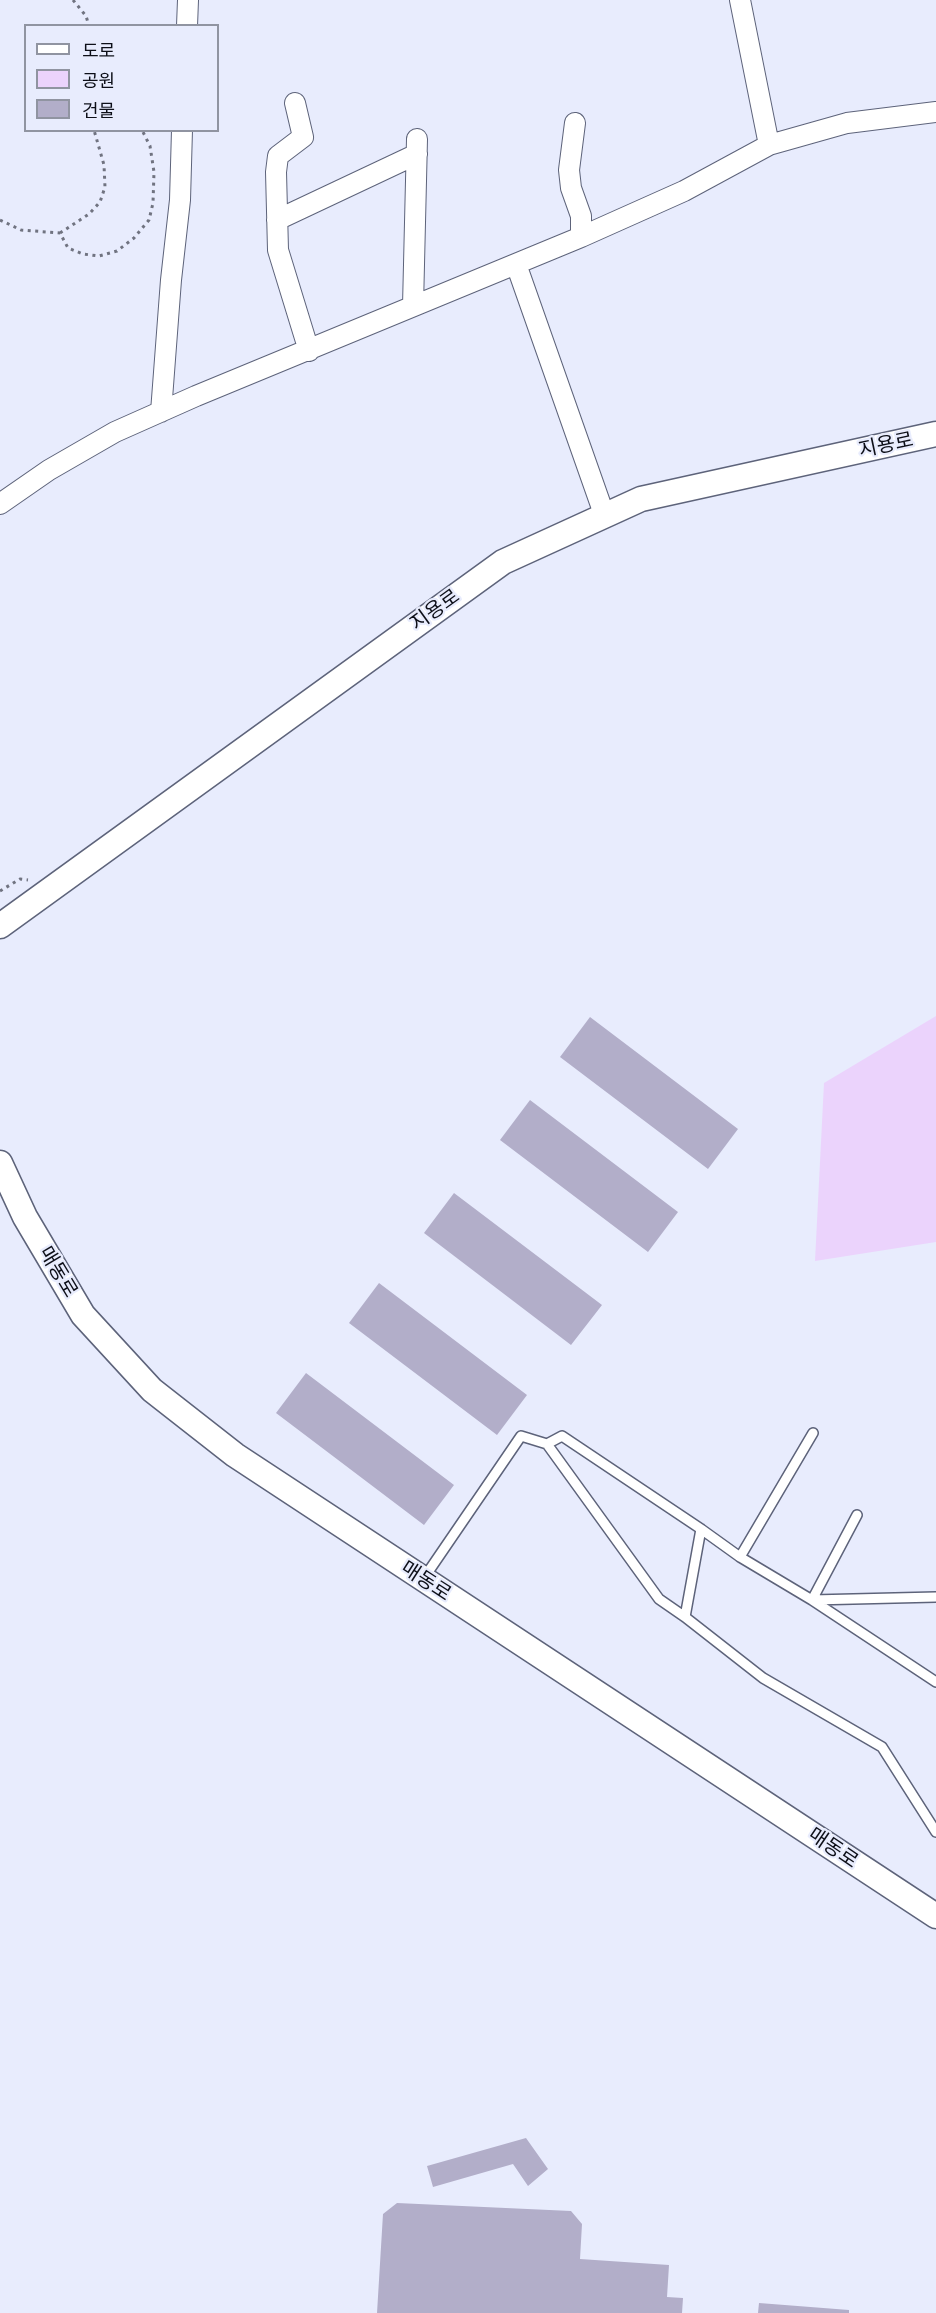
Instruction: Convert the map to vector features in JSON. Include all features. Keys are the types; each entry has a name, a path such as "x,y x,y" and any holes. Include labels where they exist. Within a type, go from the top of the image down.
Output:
{"street":[{"path":"187,24 188,0"},
{"path":"740,0 769,145"},
{"path":"295,103 303,137 278,156 276,220 278,250 309,351"},
{"path":"0,504 49,470 115,432 581,237 684,191 769,145 848,123 936,112"},
{"path":"575,123 569,170 570,188 581,216 581,237"},
{"path":"160,412 180,200 182,132"},
{"path":"276,220 417,146 413,306"},
{"path":"516,264 604,514"},
{"name":"지용로","path":"0,926 473,581 503,562 641,499 936,434"},
{"name":"매동로","path":"0,1163 25,1217 83,1315 152,1390 235,1455 936,1916"}],"lane":[{"path":"740,1557 813,1433"},
{"path":"424,1579 521,1436 547,1444 659,1599 763,1678 882,1747 936,1832"},
{"path":"547,1444 562,1436 740,1557 812,1600 936,1682"},
{"path":"812,1600 857,1515"},
{"path":"685,1617 701,1529"},
{"path":"812,1600 936,1597"}],"path":[{"path":"73,0 86,16 88,24"},
{"path":"0,220 21,230 60,233 88,214 100,202 105,187 104,165 95,132"},
{"path":"60,233 68,248 83,255 99,256 117,251 134,238 149,220 153,203 154,172 150,146 143,132"}],"green space":[{"path":"936,1016 936,1242 815,1261 824,1083"}],"building":[{"path":"590,1017 738,1129 708,1169 560,1057"},
{"path":"530,1100 678,1212 648,1252 500,1140"},
{"path":"454,1193 602,1305 571,1345 424,1233"},
{"path":"379,1283 527,1395 497,1435 349,1323"},
{"path":"306,1373 454,1485 424,1525 276,1413"},
{"path":"526,2138 548,2169 528,2186 513,2164 433,2187 427,2166"},
{"path":"397,2203 571,2211 582,2224 580,2259 669,2265 667,2297 683,2298 682,2313 377,2313 383,2214"},
{"path":"759,2303 849,2310 849,2313 758,2313"}]}
